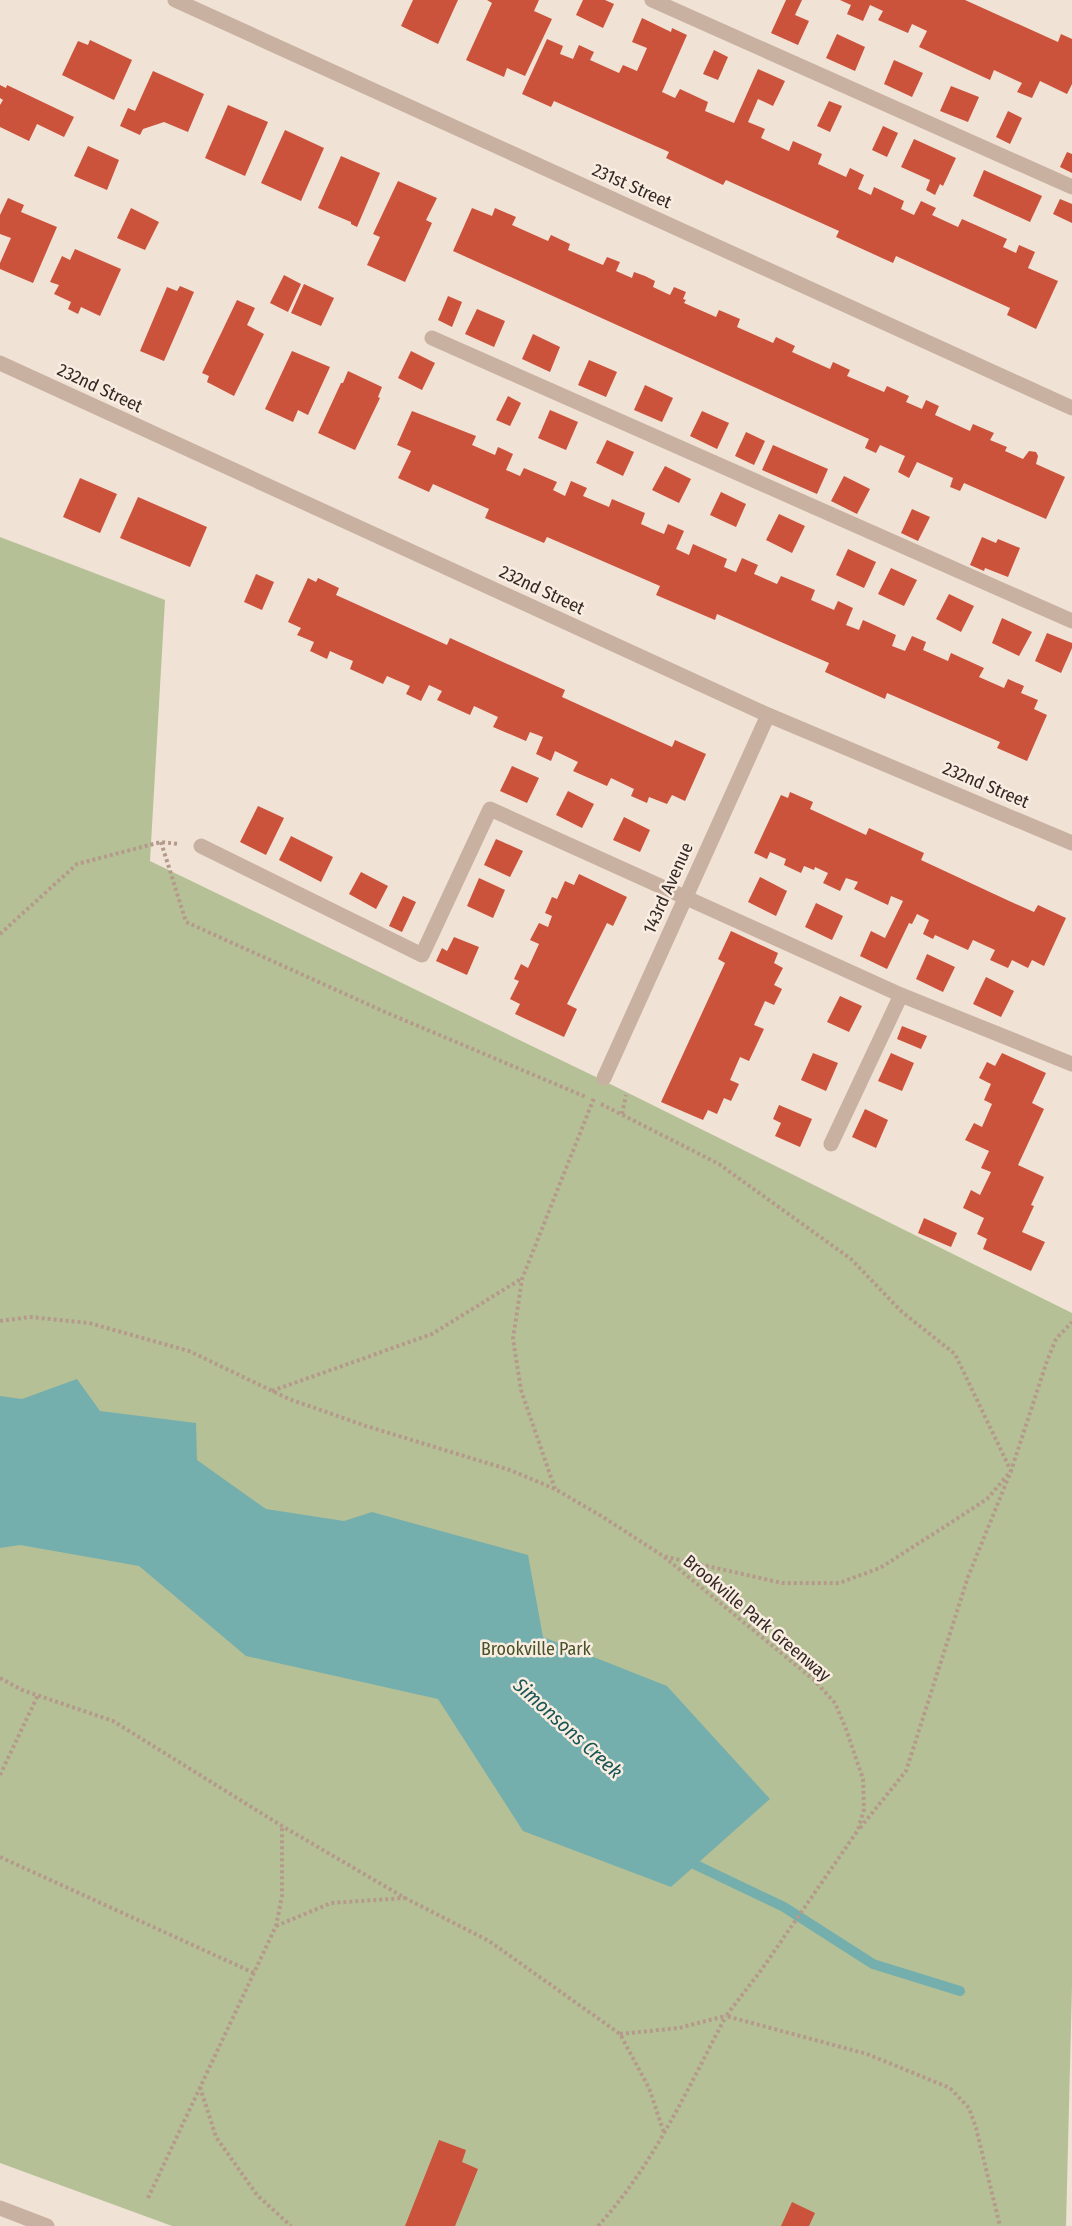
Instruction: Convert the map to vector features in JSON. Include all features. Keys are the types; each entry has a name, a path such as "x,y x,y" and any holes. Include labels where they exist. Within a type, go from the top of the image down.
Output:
{"street":[{"name":"231st Street","path":"175,0 1072,408"},
{"path":"652,0 1072,187"},
{"path":"432,338 1072,621"},
{"name":"232nd Street","path":"0,363 768,715 1072,843"},
{"name":"143rd Avenue","path":"604,1078 768,715"},
{"path":"201,846 422,955 490,809 901,995 1072,1064"},
{"path":"831,1144 901,995"},
{"path":"0,2208 46,2226"}],"path":[{"path":"0,934 77,864 161,842 201,846"},
{"path":"161,842 186,922 385,1012 622,1114 719,1164 851,1259 902,1312 955,1354 1011,1471"},
{"path":"555,1489 521,1390 513,1339 522,1279 593,1100 604,1078"},
{"path":"622,1114 626,1095"},
{"path":"272,1391 432,1334 522,1279"},
{"name":"Brookville Park Greenway","path":"0,1321 30,1317 89,1323 189,1351 289,1399 366,1426 510,1470 555,1489 663,1556 814,1680 835,1703 863,1779 864,1809 858,1830 726,2016 664,2133 621,2200 598,2226"},
{"path":"858,1830 906,1771 968,1577 1011,1471 1050,1353 1056,1339 1072,1322"},
{"path":"663,1556 782,1583 839,1583 880,1568 941,1529 987,1498 1011,1471"},
{"path":"0,1678 38,1695 113,1721 282,1826 405,1898 489,1941 620,2034 649,2088 664,2133"},
{"path":"0,1774 38,1695"},
{"path":"148,2198 276,1926 282,1896 282,1826"},
{"path":"0,1857 254,1973"},
{"path":"276,1926 331,1903 405,1898"},
{"path":"620,2034 679,2028 726,2016 867,2054 950,2088 969,2108 1000,2226"},
{"path":"200,2087 216,2137 257,2195 291,2226"}],"green space":[{"name":"Brookville Park","path":"0,537 165,600 150,861 596,1077 1072,1313 1072,1985 1066,2226 172,2226 0,2163"}],"water":[{"path":"77,1379 100,1411 196,1423 197,1460 266,1509 344,1521 372,1512 528,1555 543,1637 667,1686 770,1799 671,1887 523,1831 438,1699 246,1656 139,1566 20,1545 0,1548 0,1396 22,1399"}],"building":[{"path":"413,0 458,0 438,44 401,26"},
{"path":"487,0 539,0 534,11 552,19 525,76 507,68 504,77 466,60 492,3"},
{"path":"583,0 605,0 614,4 603,28 576,15"},
{"path":"786,0 802,0 795,15 809,21 798,45 771,33"},
{"path":"840,0 965,0 1058,42 1061,34 1072,39 1072,84 1067,94 1040,81 1032,98 1017,92 1022,83 994,70 990,80 919,47 927,31 912,24 908,33 878,20 883,11 870,5 863,21 847,14 851,5"},
{"path":"642,18 671,32 672,28 687,35 662,92 675,98 680,89 708,102 705,111 734,123 758,69 785,81 773,106 758,99 748,122 765,129 761,138 789,151 793,141 822,154 818,164 846,177 850,168 864,175 858,189 871,195 874,187 904,201 901,209 914,215 921,201 936,208 932,215 958,227 962,219 1007,239 1003,247 1016,253 1019,245 1035,252 1028,268 1058,281 1036,329 1007,315 1010,308 896,256 893,263 836,237 839,231 726,180 723,185 666,158 669,152 554,101 551,107 522,94 547,39 563,46 560,54 573,59 579,45 594,52 590,60 619,73 623,65 637,71 647,48 632,42"},
{"path":"837,34 865,47 855,71 826,58"},
{"path":"90,40 132,60 114,100 62,75 78,41 88,45"},
{"path":"714,50 728,57 718,80 703,74"},
{"path":"894,60 923,73 912,97 884,84"},
{"path":"153,71 204,94 188,132 164,122 143,129 140,135 120,126 128,108 135,111"},
{"path":"0,85 6,88 7,85 74,117 64,137 37,124 29,141 0,127 0,105 3,100 0,98"},
{"path":"951,86 979,97 968,122 940,111"},
{"path":"829,101 842,106 830,132 817,126"},
{"path":"228,105 268,122 245,176 205,158"},
{"path":"1008,111 1022,118 1010,144 996,137"},
{"path":"883,126 898,133 887,157 872,150"},
{"path":"285,130 324,148 301,201 261,183"},
{"path":"914,139 956,158 943,186 940,184 935,195 926,190 930,180 901,167"},
{"path":"88,146 119,160 107,190 74,176"},
{"path":"1067,152 1072,154 1072,173 1060,167"},
{"path":"341,156 380,173 357,227 351,222 318,208"},
{"path":"984,170 1042,196 1030,222 973,196"},
{"path":"398,181 437,198 426,220 432,223 405,282 367,265 380,237 373,234"},
{"path":"8,198 24,205 21,212 57,227 33,283 0,269 0,263 11,238 0,234 0,215"},
{"path":"1060,199 1072,204 1072,223 1053,214"},
{"path":"131,208 159,222 145,250 117,238"},
{"path":"472,208 492,216 495,208 516,217 512,225 548,241 551,235 570,244 568,250 603,265 607,257 620,262 616,271 632,278 634,272 645,276 655,281 653,287 670,295 674,287 686,292 684,303 716,317 719,310 740,319 737,327 773,343 776,337 795,346 792,352 830,369 833,362 850,370 847,376 884,392 887,386 909,396 906,402 922,409 926,400 939,406 935,415 970,431 973,424 994,433 990,440 1007,447 1005,451 1023,459 1029,451 1036,452 1038,456 1036,464 1065,477 1046,519 964,483 960,491 950,487 953,478 917,462 909,478 898,472 905,456 880,445 876,453 865,448 869,439 453,251"},
{"path":"75,249 121,269 100,316 81,307 78,314 68,309 71,302 54,294 59,285 50,282 62,256 70,260"},
{"path":"284,275 301,284 288,312 270,303"},
{"path":"304,284 334,298 321,326 291,313"},
{"path":"180,286 194,292 164,361 140,351 167,287 177,291"},
{"path":"448,296 462,302 452,327 438,320"},
{"path":"237,300 255,308 247,325 264,334 234,396 207,382 209,376 202,373"},
{"path":"477,309 505,321 494,347 465,334"},
{"path":"533,334 560,347 550,372 522,359"},
{"path":"292,351 330,367 308,415 298,410 293,422 265,409"},
{"path":"411,351 435,363 422,390 398,378"},
{"path":"589,360 617,372 606,397 578,385"},
{"path":"348,371 382,387 378,397 380,398 355,450 318,433"},
{"path":"645,385 673,398 662,422 634,410"},
{"path":"508,396 521,403 510,426 496,420"},
{"path":"550,410 578,422 566,450 538,438"},
{"path":"412,411 476,436 472,445 495,455 498,447 513,454 506,470 520,476 524,468 557,482 553,490 565,496 571,481 587,488 583,496 609,507 612,499 645,513 641,524 652,529 664,534 668,524 684,531 676,549 689,555 693,544 727,559 724,567 736,572 742,558 758,565 754,574 777,584 781,576 815,590 811,600 834,610 838,601 853,608 846,625 859,630 863,620 896,635 892,646 905,651 912,636 926,642 923,650 948,661 951,653 984,668 979,677 1004,688 1008,679 1024,686 1021,693 1038,700 1034,709 1047,715 1027,761 997,748 1000,742 887,693 885,699 825,672 829,663 717,614 715,620 656,595 660,586 547,537 544,543 485,518 489,509 433,484 429,492 398,478 411,451 397,445"},
{"path":"702,411 729,423 717,449 690,436"},
{"path":"746,432 765,441 754,465 735,456"},
{"path":"607,440 634,452 623,476 596,463"},
{"path":"773,445 828,469 817,494 762,470"},
{"path":"665,466 691,479 679,503 652,490"},
{"path":"844,476 870,489 857,514 831,501"},
{"path":"80,478 117,494 100,533 63,517"},
{"path":"721,492 746,504 736,527 710,515"},
{"path":"138,497 207,527 190,567 120,538"},
{"path":"912,509 930,517 918,541 901,533"},
{"path":"779,514 805,526 792,553 766,540"},
{"path":"982,537 996,543 998,539 1020,548 1008,577 970,565"},
{"path":"848,549 876,562 864,588 836,575"},
{"path":"891,568 917,580 904,606 878,594"},
{"path":"256,574 274,582 262,610 244,602"},
{"path":"308,578 316,582 318,578 339,588 336,595 447,645 450,638 565,690 562,697 672,747 675,740 706,754 685,801 672,795 667,804 649,797 647,803 631,796 634,789 611,778 607,786 573,771 578,762 555,751 551,761 536,754 543,737 530,732 526,741 493,727 498,717 474,706 470,715 437,700 442,691 429,685 421,701 406,694 410,686 387,676 383,684 350,669 353,661 330,651 327,659 310,651 314,642 297,635 301,628 288,622"},
{"path":"949,594 974,606 961,632 936,619"},
{"path":"1002,618 1032,632 1019,656 992,643"},
{"path":"1047,633 1072,643 1061,673 1035,661"},
{"path":"512,766 539,778 527,803 500,791"},
{"path":"568,791 594,804 582,828 556,815"},
{"path":"790,792 813,802 810,809 866,835 869,828 924,853 921,860 1007,900 1034,912 1038,905 1066,918 1044,966 1032,960 1028,968 1012,960 1008,968 990,960 995,950 973,940 968,950 935,935 933,939 923,934 929,920 917,914 912,924 909,923 887,969 860,956 871,931 885,938 903,901 891,896 888,905 854,889 858,882 846,878 840,891 823,883 828,873 815,867 814,870 804,866 801,873 784,865 786,859 770,852 767,859 754,853 781,795 788,798"},
{"path":"258,806 284,818 266,855 240,842"},
{"path":"624,817 650,830 640,852 613,840"},
{"path":"291,836 333,857 321,882 279,860"},
{"path":"496,839 523,851 510,877 484,865"},
{"path":"361,872 388,886 376,909 349,894"},
{"path":"579,874 627,897 613,926 607,923 567,1004 577,1009 564,1037 515,1014 520,1004 510,999 519,981 514,979 521,964 528,968 539,944 530,940 539,923 548,927 552,916 545,913 552,897 557,899 565,881 574,885"},
{"path":"760,877 787,891 776,916 748,902"},
{"path":"479,878 505,890 493,918 467,906"},
{"path":"403,896 416,902 402,932 389,926"},
{"path":"816,903 843,916 832,940 805,927"},
{"path":"731,931 778,953 774,963 783,968 774,985 782,989 774,1005 765,1001 754,1025 764,1029 749,1061 740,1057 730,1080 739,1084 731,1101 724,1098 717,1114 708,1110 703,1120 661,1102 725,963 718,959"},
{"path":"454,937 479,947 467,975 436,961 442,948 447,951"},
{"path":"927,954 955,967 943,992 916,979"},
{"path":"986,977 1014,991 1001,1017 973,1004"},
{"path":"840,996 862,1006 849,1032 827,1022"},
{"path":"902,1026 927,1036 921,1049 897,1039"},
{"path":"813,1053 838,1063 826,1091 801,1080"},
{"path":"891,1053 914,1063 902,1091 878,1081"},
{"path":"1002,1053 1046,1073 1032,1103 1044,1109 1018,1165 1044,1177 1022,1232 1045,1242 1031,1271 983,1249 987,1239 977,1234 984,1218 963,1208 971,1190 980,1195 991,1172 981,1168 989,1151 965,1140 974,1123 982,1127 992,1104 984,1100 991,1084 979,1078 987,1062 995,1066"},
{"path":"779,1105 812,1119 800,1147 775,1136 781,1123 773,1119"},
{"path":"865,1109 888,1120 876,1148 852,1137"},
{"path":"924,1218 957,1233 951,1247 918,1233"},
{"path":"439,2140 466,2150 462,2162 478,2169 455,2226 405,2226"},
{"path":"792,2202 815,2213 809,2226 781,2226"}],"waterway":[{"name":"Simonsons Creek","path":"685,1855 696,1865 784,1907 873,1964 960,1991"}]}
